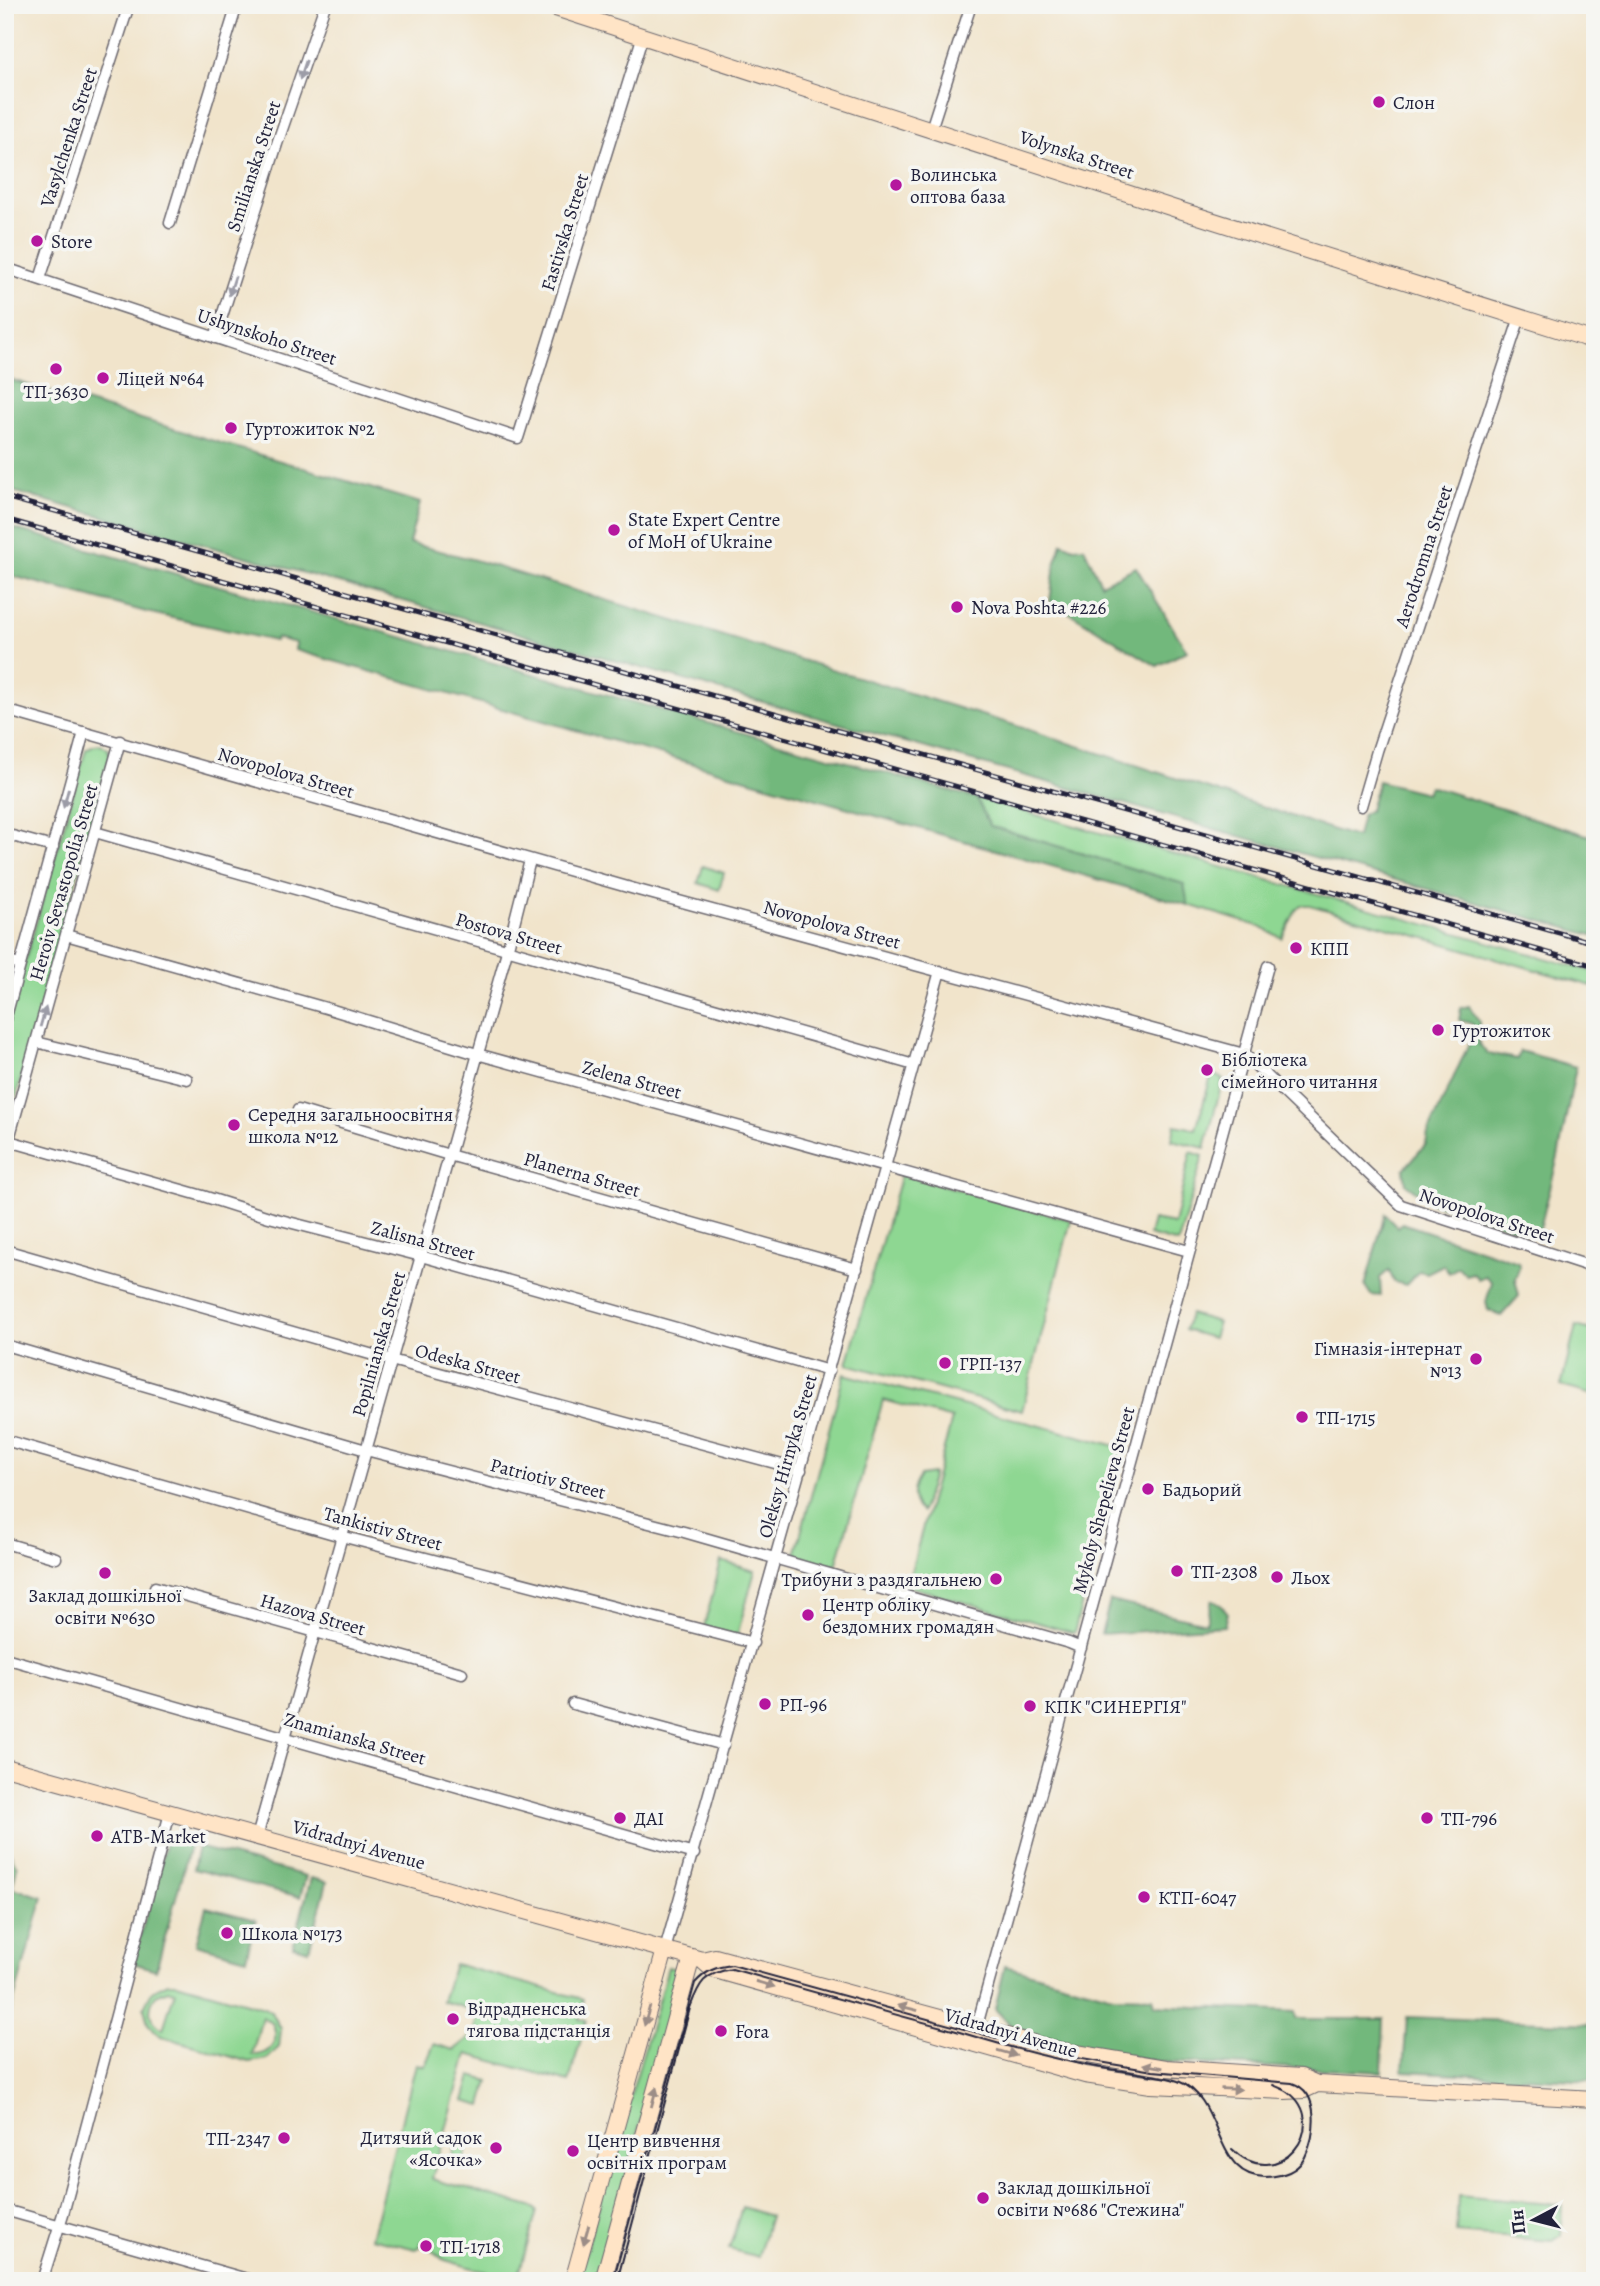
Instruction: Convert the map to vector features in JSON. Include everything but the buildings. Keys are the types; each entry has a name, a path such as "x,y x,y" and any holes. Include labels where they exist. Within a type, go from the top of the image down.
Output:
{"main road":[{"name":"Volynska Street","path":"547,5 1176,209 1595,341"},
{"name":"Vidradnyi Avenue","path":"5,1767 697,1958 712,1969 975,2035 1085,2075 1166,2086 1304,2091 1317,2084 1595,2099"},
{"path":"573,2281 665,1950"},
{"path":"603,2281 697,1958"}],"street":[{"name":"Vasylchenka Street","path":"40,279 129,5"},
{"path":"170,223 237,5"},
{"name":"Smilianska Street","path":"215,338 325,5"},
{"path":"931,129 971,5"},
{"name":"Fastivska Street","path":"518,438 643,35"},
{"name":"Ushynskoho Street","path":"5,268 518,438"},
{"name":"Aerodromna Street","path":"1361,806 1520,317"},
{"name":"Novopolova Street","path":"5,710 530,860 1244,1054 1401,1205 1595,1268"},
{"name":"Heroiv Sevastopolia Street","path":"5,1020 84,732"},
{"name":"Heroiv Sevastopolia Street","path":"5,1153 120,741"},
{"name":"Postova Street","path":"95,832 914,1065"},
{"path":"5,834 52,847"},
{"name":"Popilnianska Street","path":"257,1837 507,951 530,860"},
{"name":"Zelena Street","path":"66,935 326,1008 477,1054 1189,1251"},
{"path":"5,961 20,965"},
{"name":"Mykoly Shepelieva Street","path":"975,2035 1268,966"},
{"name":"Oleksy Hirnyka Street","path":"665,1950 940,971"},
{"path":"36,1042 187,1079"},
{"name":"Planerna Street","path":"298,1110 857,1269"},
{"name":"Zalisna Street","path":"9,1141 269,1217 421,1256 829,1371"},
{"name":"Odeska Street","path":"5,1250 391,1360 801,1470"},
{"name":"Patriotiv Street","path":"5,1345 366,1450 777,1558 1081,1648"},
{"name":"Tankistiv Street","path":"5,1440 341,1536 753,1643"},
{"path":"5,1543 56,1558"},
{"name":"Hazova Street","path":"155,1587 462,1673"},
{"name":"Znamianska Street","path":"5,1658 694,1854"},
{"path":"573,1704 724,1745"},
{"path":"42,2281 60,2225 170,1813"},
{"path":"5,2210 254,2281"}],"green space":[{"path":"5,378 420,503 409,543 475,560 1014,725 1352,836 1357,837 1362,815 1370,810 1378,781 1426,793 1429,786 1593,837 1595,936 5,489"},
{"path":"5,526 976,798 990,826 1184,884 1188,905 295,650 296,643 276,638 275,641 146,612 5,574"},
{"path":"1062,543 1074,548 1084,547 1101,584 1136,567 1187,651 1157,666 1050,601 1055,565"},
{"path":"101,744 108,749 110,756 5,1137 5,1031 86,749"},
{"path":"976,798 1595,972 1595,987 1310,905 1301,905 1296,910 1282,938 1258,926 1188,905 1183,884 990,826"},
{"path":"703,866 724,873 719,890 698,883"},
{"path":"1469,1006 1479,1021 1479,1044 1487,1053 1517,1059 1520,1051 1576,1067 1558,1157 1538,1236 1432,1203 1406,1184 1404,1169 1426,1144 1428,1133 1473,1035 1473,1024 1459,1020 1461,1008"},
{"path":"1212,1073 1223,1079 1205,1148 1172,1140 1175,1125 1196,1129"},
{"path":"1191,1152 1203,1156 1178,1243 1149,1235 1153,1220 1174,1224"},
{"path":"901,1174 1071,1220 1022,1411 847,1364"},
{"path":"1385,1214 1398,1227 1402,1223 1518,1262 1520,1266 1515,1279 1519,1296 1501,1316 1488,1310 1486,1302 1492,1282 1485,1276 1478,1279 1473,1273 1466,1275 1458,1267 1449,1273 1443,1265 1427,1273 1419,1271 1406,1285 1394,1282 1389,1270 1380,1278 1381,1296 1371,1295 1365,1286"},
{"path":"1190,1314 1218,1322 1213,1338 1185,1330"},
{"path":"1576,1326 1595,1331 1593,1395 1561,1386"},
{"path":"844,1374 1124,1448 1074,1633 907,1586 952,1419 883,1400 836,1566 795,1555"},
{"path":"933,1474 922,1512 913,1500 913,1490 920,1476"},
{"path":"721,1561 755,1571 737,1636 704,1627"},
{"path":"1212,1600 1228,1613 1225,1626 1101,1634 1110,1601 1206,1623"},
{"path":"167,1839 190,1846 156,1970 133,1963"},
{"path":"198,1847 306,1876 300,1897 193,1869"},
{"path":"5,1851 10,1852 17,1867 12,1888 43,1897 5,2032"},
{"path":"311,1878 327,1882 309,1950 293,1946"},
{"path":"206,1907 256,1920 246,1958 196,1944"},
{"path":"454,1964 583,1999 579,2019 586,2021 569,2082 467,2054 432,2179 537,2211 517,2281 445,2260 431,2250 432,2244 422,2241 416,2249 371,2238 416,2064 425,2066 434,2044 454,2050 473,2035 480,2012 442,2001"},
{"path":"1005,1966 1113,1996 1153,1997 1155,2005 1295,2012 1296,2019 1384,2019 1382,2072 1161,2062 1059,2044 1016,2031 995,2009"},
{"path":"668,1967 680,1970 681,1975 597,2281 577,2281"},
{"path":"168,1983 177,1983 264,2008 272,2013 281,2029 279,2047 267,2059 249,2062 161,2036 148,2024 144,2007 152,1991","holes":["168,1990 175,1991 163,2029 152,2018 150,2009 156,1995","262,2017 273,2024 274,2042 264,2053 252,2055"]},
{"path":"1407,2017 1595,2024 1595,2081 1403,2071"},
{"path":"471,2076 489,2081 482,2106 464,2101"},
{"path":"458,2133 470,2136 464,2160 452,2157"},
{"path":"1458,2196 1563,2205 1561,2235 1552,2241 1456,2233"},
{"path":"742,2207 770,2216 758,2257 729,2249"}],"tram line":[{"path":"613,2281 695,1983 711,1970 721,1967 732,1965 1058,2055 1153,2071 1292,2083 1308,2095 1312,2105 1312,2138 1303,2161 1284,2174 1254,2176 1240,2168 1229,2156 1205,2105 1194,2091 1178,2081 1094,2067 1016,2049 732,1969 715,1973 700,1986 690,2008 617,2281"},
{"path":"1232,2149 1250,2161 1267,2164 1282,2160 1294,2150 1302,2136 1305,2121 1300,2106 1288,2092 1273,2085"}],"railway":[{"path":"5,497 1595,943"},
{"path":"5,519 1595,966"}],"place":[{"name":"Слон","path":"1379,102"},
{"name":"Волинська оптова база","path":"896,185"},
{"name":"Store","path":"37,241"},
{"name":"ТП-3630","path":"56,369"},
{"name":"Ліцей №64","path":"103,378"},
{"name":"Гуртожиток №2","path":"231,428"},
{"name":"State Expert Centre of MoH of Ukraine","path":"614,530"},
{"name":"Nova Poshta #226","path":"957,607"},
{"name":"КПП","path":"1296,948"},
{"name":"Гуртожиток","path":"1438,1030"},
{"name":"Бібліотека сімейного читання","path":"1207,1070"},
{"name":"Середня загальноосвітня школа №12","path":"234,1125"},
{"name":"Гімназія-інтернат №13","path":"1476,1359"},
{"name":"ГРП-137","path":"945,1363"},
{"name":"ТП-1715","path":"1302,1417"},
{"name":"Бадьорий","path":"1148,1489"},
{"name":"ТП-2308","path":"1177,1571"},
{"name":"Заклад дошкільної освіти №630","path":"105,1573"},
{"name":"Льох","path":"1277,1577"},
{"name":"Трибуни з раздягальнею","path":"996,1579"},
{"name":"Центр обліку бездомних громадян","path":"808,1615"},
{"name":"РП-96","path":"765,1704"},
{"name":"КПК \"СИНЕРГІЯ\"","path":"1030,1706"},
{"name":"ДАІ","path":"620,1818"},
{"name":"ТП-796","path":"1427,1818"},
{"name":"ATB-Market","path":"97,1836"},
{"name":"КТП-6047","path":"1144,1897"},
{"name":"Школа №173","path":"227,1933"},
{"name":"Відрадненська тягова підстанція","path":"453,2019"},
{"name":"Fora","path":"721,2031"},
{"name":"ТП-2347","path":"284,2138"},
{"name":"Дитячий садок «Ясочка»","path":"496,2148"},
{"name":"Центр вивчення освітніх програм","path":"573,2151"},
{"name":"Заклад дошкільної освіти №686 \"Стежина\"","path":"983,2198"},
{"name":"ТП-1718","path":"426,2246"}]}
